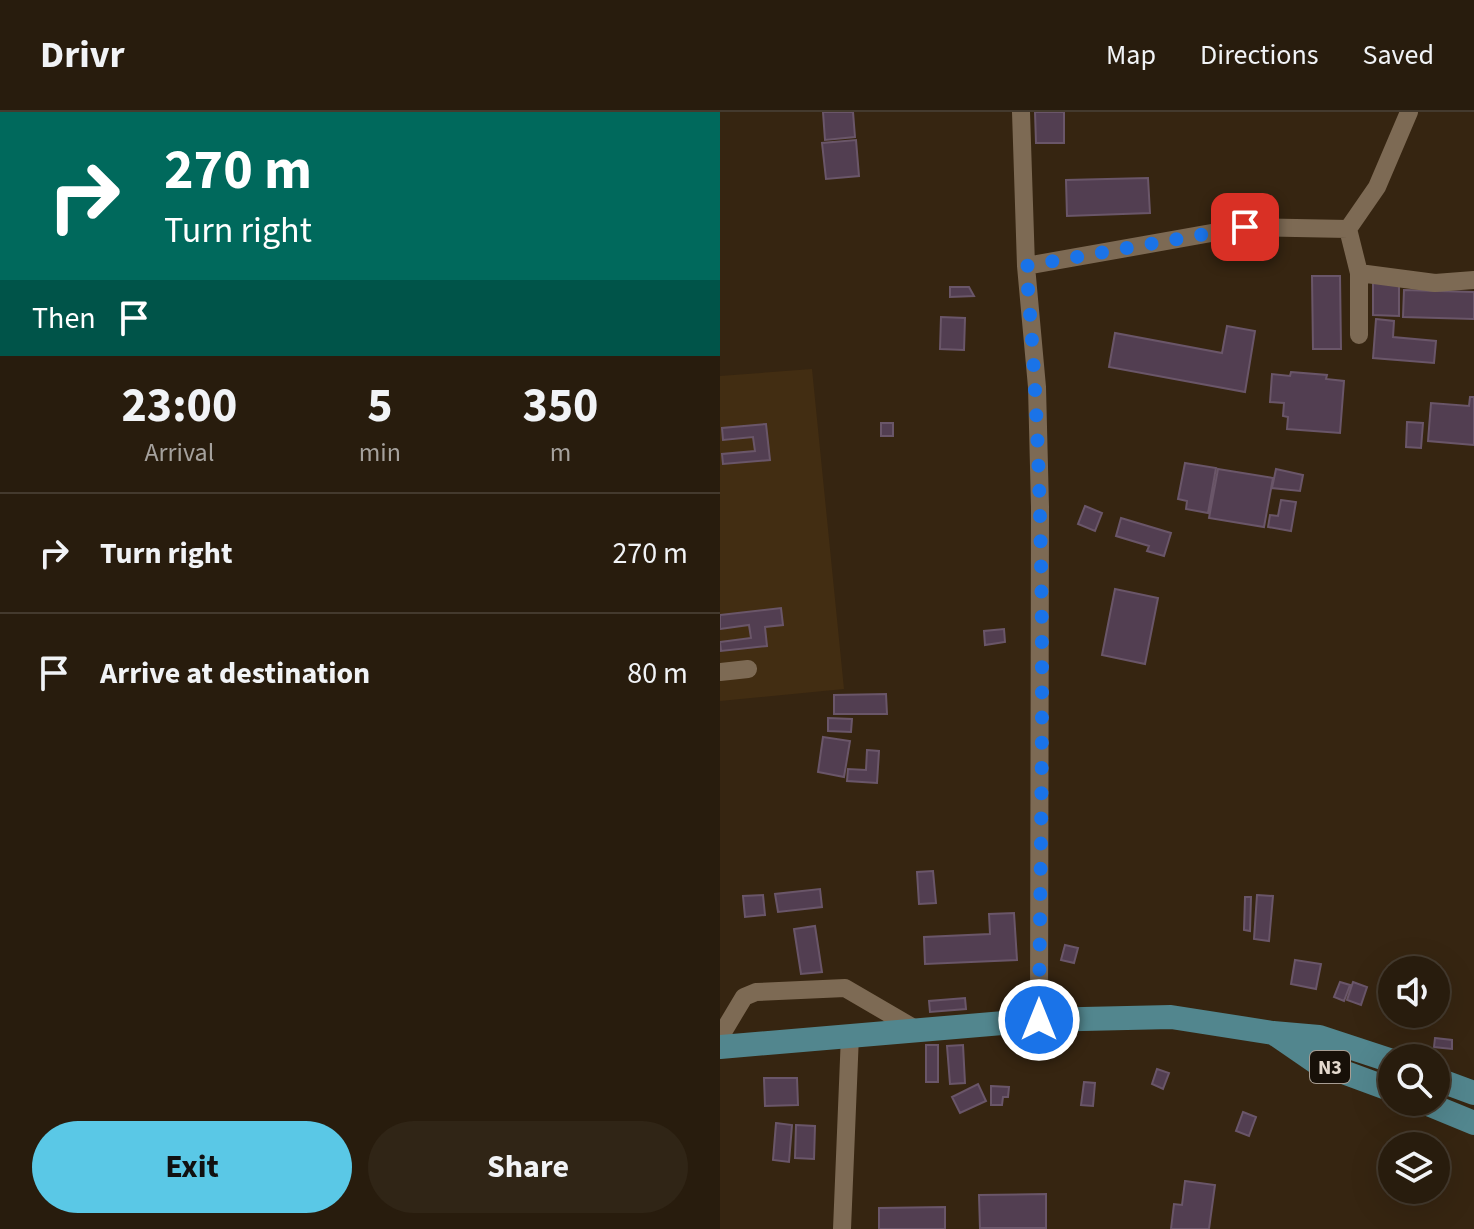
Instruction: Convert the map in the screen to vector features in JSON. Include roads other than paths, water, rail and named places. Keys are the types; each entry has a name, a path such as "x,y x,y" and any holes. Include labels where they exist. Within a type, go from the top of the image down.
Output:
{"main road":[{"name":"N3","path":"720,1047 1039,1020 1171,1017 1319,1037 1378,1056"},
{"name":"N3","path":"1273,1033 1316,1062 1378,1085"},
{"path":"1450,1084 1474,1093"},
{"path":"1450,1113 1474,1123"}],"street":[{"path":"1021,112 1026,266 1037,387 1040,507 1039,1020"},
{"path":"1359,335 1359,273 1348,229 1377,187 1409,112"},
{"path":"1026,266 1245,227 1348,229"},
{"path":"1359,273 1435,283 1474,280"},
{"path":"720,672 748,669"},
{"path":"720,1037 744,997 756,992 845,988 917,1030"},
{"path":"842,1229 850,1035"}]}
